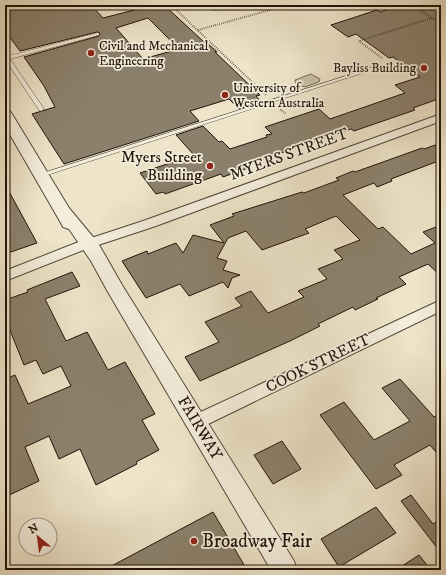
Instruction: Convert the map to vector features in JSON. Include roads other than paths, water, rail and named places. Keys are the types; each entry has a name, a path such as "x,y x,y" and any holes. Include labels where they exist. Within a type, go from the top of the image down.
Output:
{"street":[{"name":"FAIRWAY","path":"5,114 64,212 114,287 285,570"},
{"name":"MYERS STREET","path":"5,276 87,247 126,236 148,224 441,117"},
{"name":"COOK STREET","path":"196,422 441,305"}],"lane":[{"path":"40,109 6,57 97,34"},
{"path":"42,175 382,66"}],"place":[{"name":"Civil and Mechanical Engineering","path":"91,53"},
{"name":"Bayliss Building","path":"424,68"},
{"name":"University of Western Australia","path":"225,95"},
{"name":"Myers Street Building","path":"210,166"},
{"name":"Broadway Fair","path":"194,541"}]}
